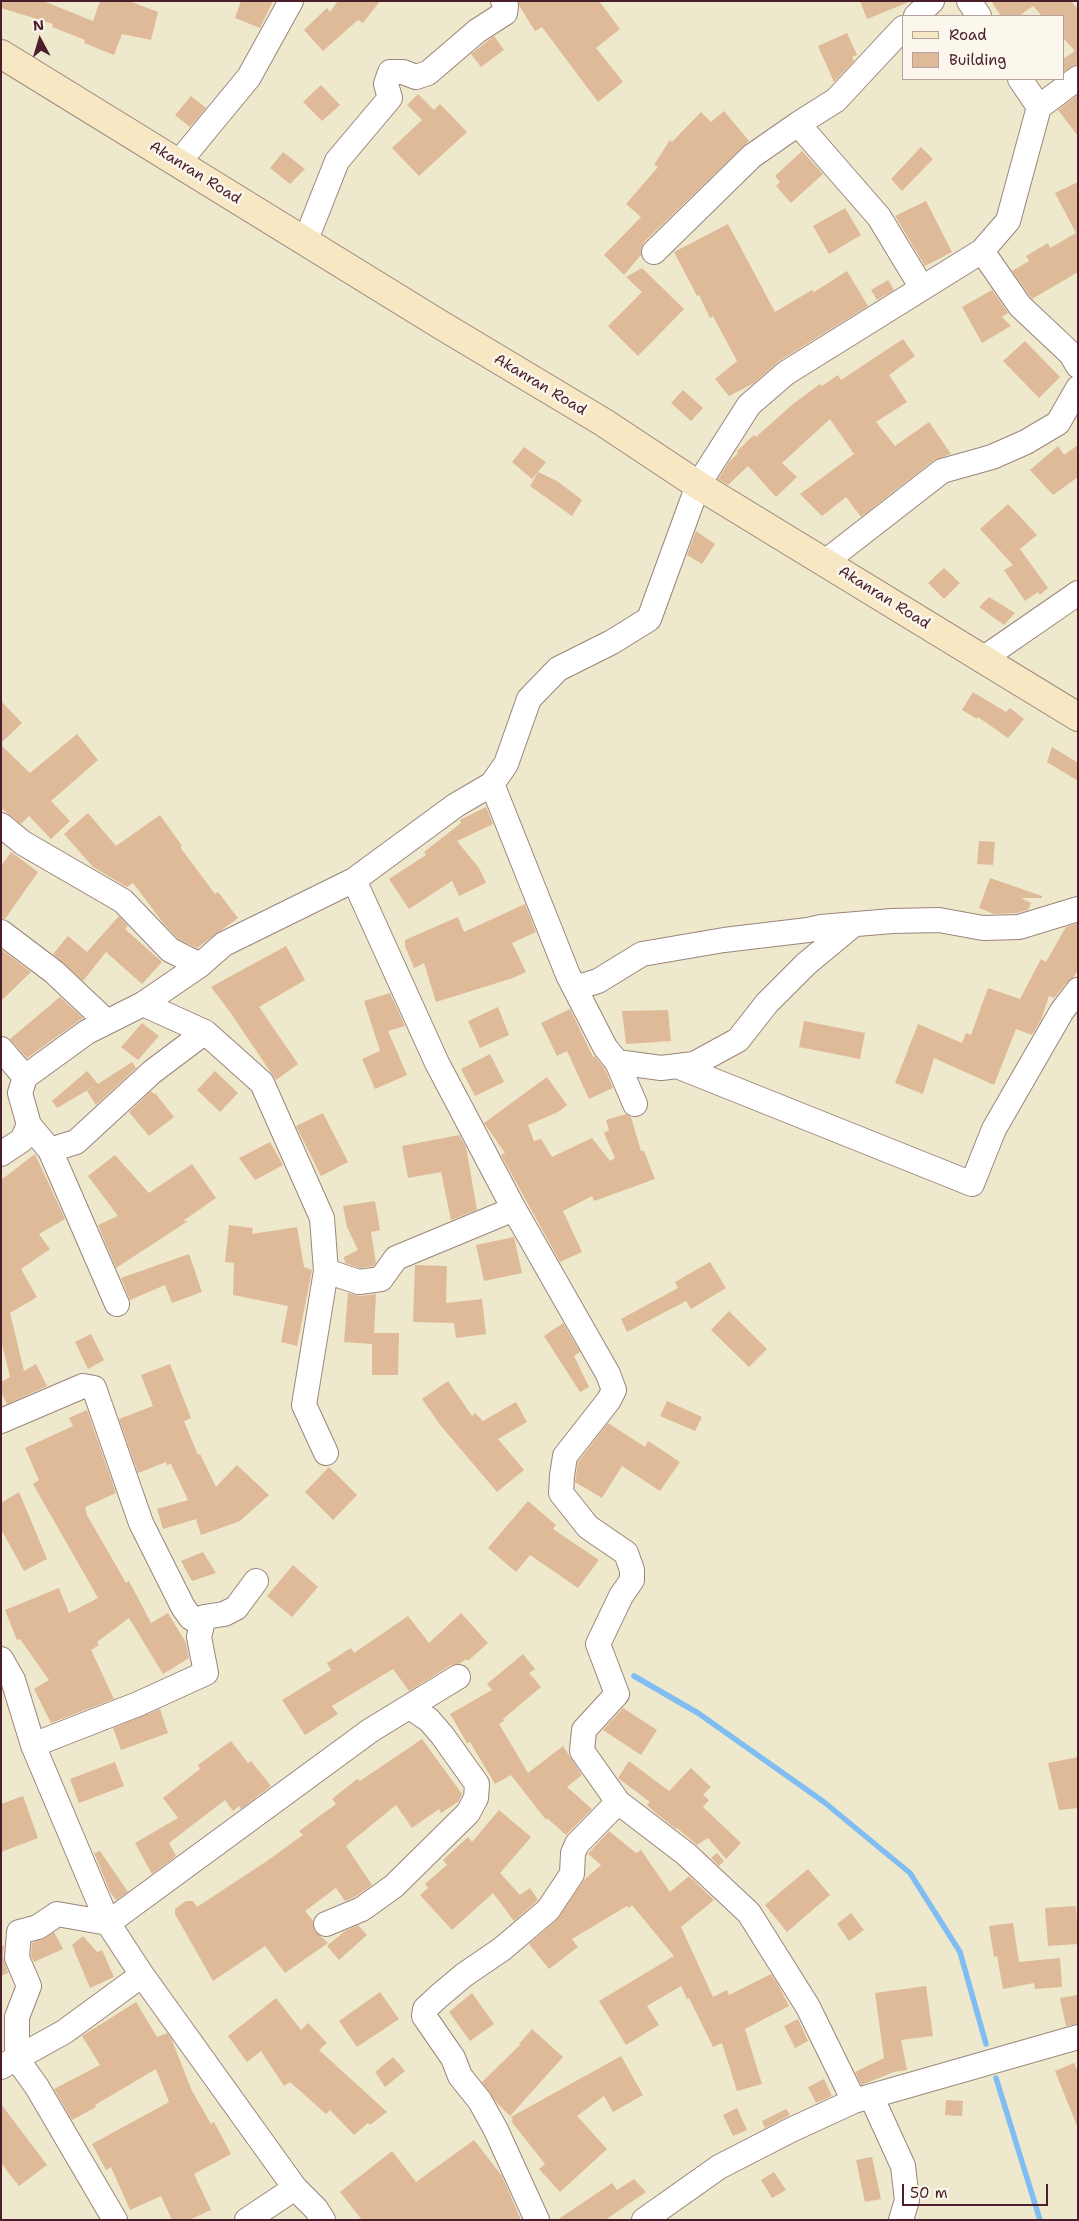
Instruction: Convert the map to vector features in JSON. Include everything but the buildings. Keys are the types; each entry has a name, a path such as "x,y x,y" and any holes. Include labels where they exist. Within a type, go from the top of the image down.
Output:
{"main road":[{"name":"Akanran Road","path":"1,54 179,162 305,242 603,422 698,485 1078,718"}],"street":[{"path":"179,162 249,77 291,1"},
{"path":"305,242 337,161 390,98 386,84 390,72 403,72 416,77 428,73 477,31 505,13 506,6 503,1"},
{"path":"917,15 932,1"},
{"path":"969,1 978,15"},
{"path":"654,252 752,156 836,100 902,29"},
{"path":"118,1304 50,1150 29,1124 20,1093 25,1077 87,1032 143,1004 200,965 224,944 354,880 456,805 492,784 506,764 529,699 558,669 612,642 649,619 698,485 749,405 786,373 982,251 1008,221 1039,107 1078,78"},
{"path":"1021,80 1039,107"},
{"path":"798,124 879,217 922,288"},
{"path":"982,251 1020,306 1071,354 1078,366"},
{"path":"826,562 942,471 992,457 1026,442 1058,423 1078,388"},
{"path":"981,660 1078,593"},
{"path":"492,784 548,926 575,988 605,1046 617,1062 635,1104"},
{"path":"3,830 123,901 170,950 200,965"},
{"path":"354,880 437,1063 514,1209 603,1366 614,1390 609,1400 565,1456 562,1493 588,1527 626,1553 632,1570 632,1580 621,1596 598,1644 617,1694 584,1730 582,1751 618,1802 686,1854 749,1913 808,2007 903,2166 907,2200 901,2220"},
{"path":"575,988 598,981 642,954 724,940 892,920 939,920 983,928 1019,927 1078,909"},
{"path":"617,1062 662,1068 694,1064 738,1040 767,1004 806,964 853,925"},
{"path":"1,932 54,972 107,1022"},
{"path":"170,950 176,980"},
{"path":"677,1066 972,1184 994,1129 1062,1010 1078,990"},
{"path":"143,1004 205,1032 262,1083 322,1218 326,1271 304,1405 326,1454"},
{"path":"50,1150 76,1142 152,1072 205,1032"},
{"path":"1,1049 25,1077"},
{"path":"1,1154 22,1140 29,1124"},
{"path":"326,1271 359,1282 381,1279 396,1258 514,1209"},
{"path":"1,1421 83,1386 94,1388 141,1523 184,1607 191,1618 202,1625"},
{"path":"33,1745 138,1704 167,1689 206,1673 199,1637 204,1617 224,1614 236,1608 256,1581"},
{"path":"1,1659 7,1683 108,1923 142,1975 295,2188 316,2209 323,2220"},
{"path":"9,2063 17,2017 29,1986 17,1958 20,1932 38,1927 57,1914 108,1923 372,1730 458,1677"},
{"path":"326,1924 362,1909 394,1886 468,1813 476,1798 477,1784 442,1735 429,1720 410,1708"},
{"path":"537,2220 496,2130 480,2101 460,2076 453,2058 424,2016 425,2009 464,1975 502,1949 548,1910 572,1874 573,1853 577,1844 618,1802"},
{"path":"9,2063 64,2032 142,1975"},
{"path":"644,2220 719,2167 791,2130 862,2099 1078,2037"},
{"path":"9,2063 37,2087 115,2220"},
{"path":"247,2220 295,2188"}],"waterway":[{"path":"634,1676 698,1713 824,1802 910,1873 960,1952 986,2044"},
{"path":"996,2078 1040,2220"}]}
